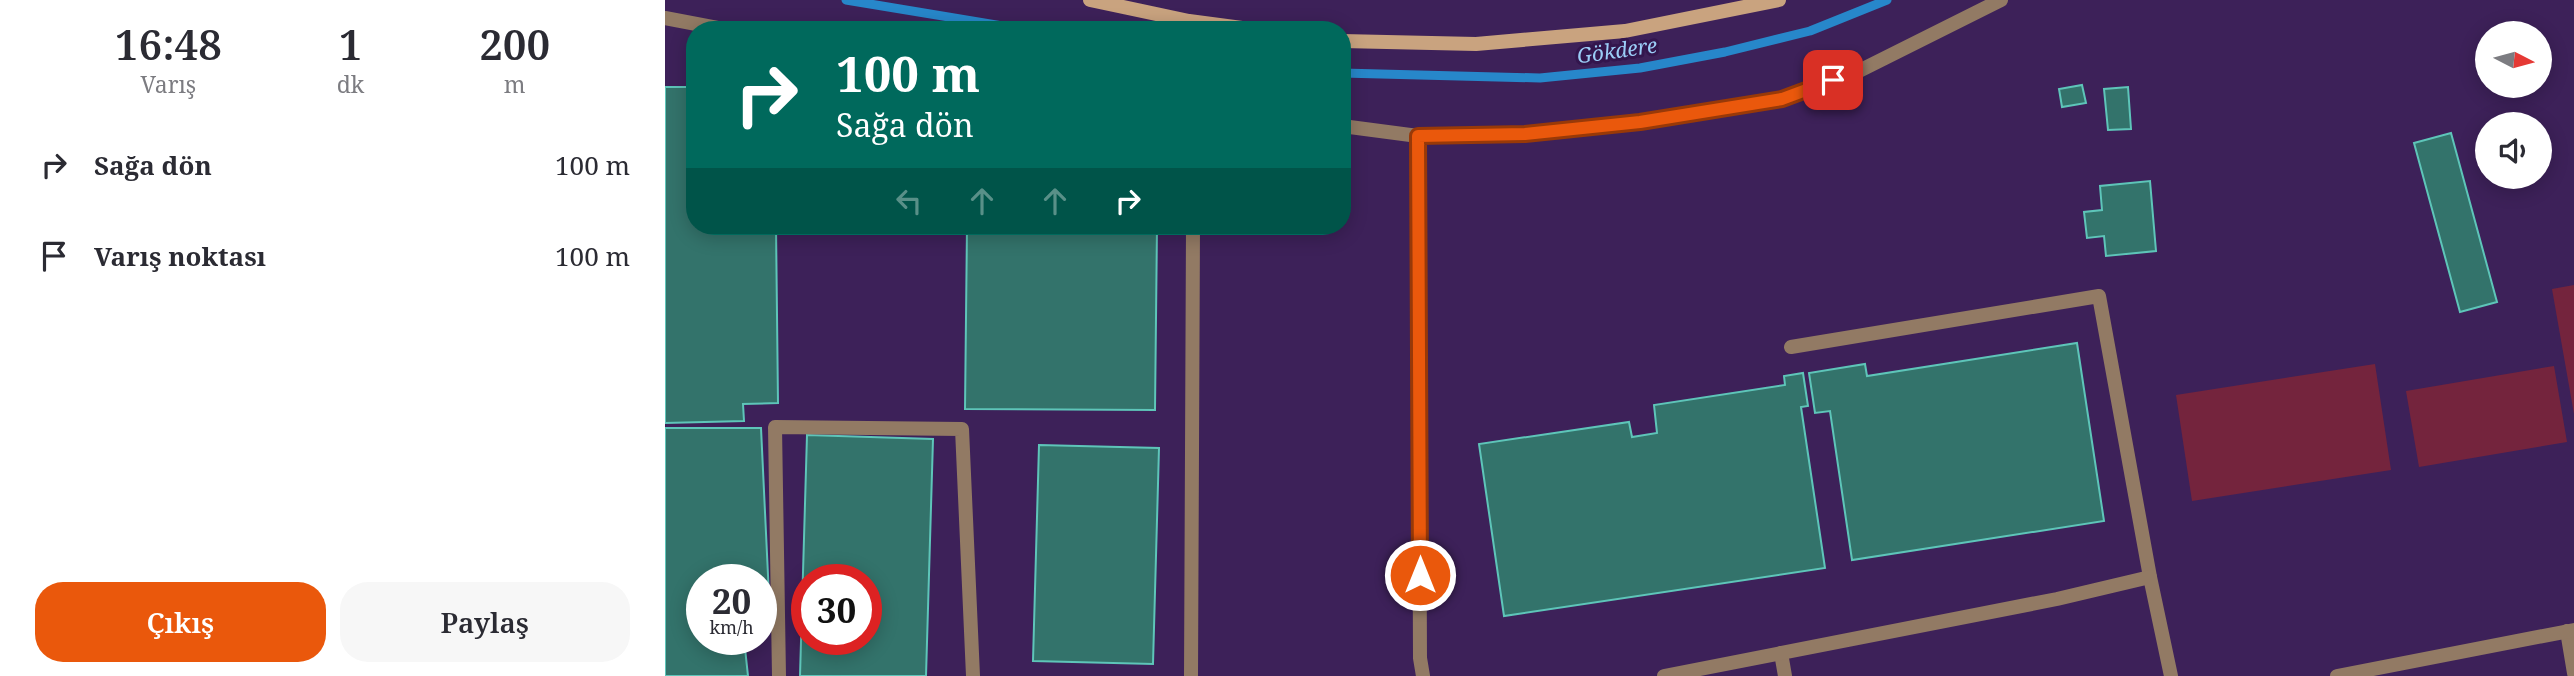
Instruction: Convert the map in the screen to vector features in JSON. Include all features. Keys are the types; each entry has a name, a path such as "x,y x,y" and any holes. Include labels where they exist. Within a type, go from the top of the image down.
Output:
{"main road":[{"path":"1090,0 1189,21"},
{"path":"1351,41 1476,44 1625,31 1779,0"}],"street":[{"path":"1351,128 1418,136 1525,134 1640,122 1782,99 1859,71 2001,0"},
{"path":"665,18 686,22"},
{"path":"1418,136 1420,657 1423,676"},
{"path":"1191,676 1193,235"},
{"path":"1791,347 2099,296 2150,577 2171,676"},
{"path":"779,676 775,427 962,429 973,676"},
{"path":"1664,676 2057,599 2150,577"},
{"path":"2337,676 2571,631 2574,673"},
{"path":"1781,653 1785,676"}],"shaded area":[{"path":"2574,285 2574,414 2552,289"},
{"path":"2375,364 2391,470 2192,501 2176,395"},
{"path":"2554,366 2567,442 2419,467 2406,391"}],"building":[{"path":"2082,85 2086,103 2062,107 2059,89"},
{"path":"665,87 686,87 686,235 776,235 778,403 743,404 744,421 665,423"},
{"path":"2128,87 2131,129 2108,130 2104,89"},
{"path":"2451,133 2497,302 2460,312 2414,143"},
{"path":"2150,181 2156,251 2106,256 2104,236 2087,238 2084,212 2102,210 2100,186"},
{"path":"967,235 1157,235 1155,410 965,409"},
{"path":"2077,343 2104,521 1852,560 1830,411 1815,413 1809,373 1865,364 1867,376"},
{"path":"1803,373 1808,406 1801,407 1825,568 1504,616 1479,444 1629,422 1632,437 1657,433 1654,405 1785,385 1784,376"},
{"path":"665,428 761,428 767,564 686,564 686,655 746,655 748,676 665,676"},
{"path":"807,435 933,439 926,676 800,676 801,655 882,655 882,564 803,564"},
{"path":"1039,445 1159,448 1153,664 1033,661"}],"waterway":[{"name":"Gökdere","path":"846,0 973,21"},
{"name":"Gökdere","path":"1351,73 1540,78 1640,68 1725,52 1810,31 1887,0"}],"route":[{"path":"1420,575 1418,136 1525,134 1640,122 1782,99 1833,80"}]}
